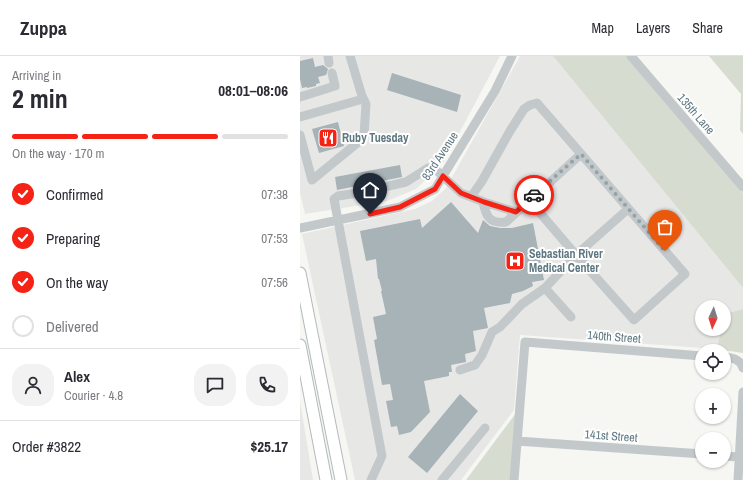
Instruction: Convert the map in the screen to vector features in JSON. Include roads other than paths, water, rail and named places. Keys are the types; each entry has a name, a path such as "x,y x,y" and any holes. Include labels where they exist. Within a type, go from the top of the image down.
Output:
{"main road":[{"path":"300,273 341,480"},
{"path":"300,345 326,480"}],"street":[{"path":"300,135 312,180 361,140 364,135 366,104 363,99 350,56"},
{"name":"83rd Avenue","path":"300,228 400,207 435,189 495,91 512,56"},
{"name":"135th Lane","path":"631,56 743,187"},
{"path":"300,97 335,86 332,73"},
{"path":"300,117 363,99"},
{"path":"471,197 524,109 530,105 537,104 685,274 634,320 529,200"},
{"path":"483,202 485,212 489,218 494,222 506,222 581,154"},
{"path":"371,480 382,456 334,199 338,196 406,182 428,168 435,169 461,193 483,202 516,212"},
{"path":"460,370 475,365 482,355 492,332 500,327 522,304 545,288 576,255 628,209"},
{"path":"545,288 571,317"},
{"name":"140th Street","path":"518,441 525,342 695,355"},
{"path":"731,358 735,358 742,366"},
{"path":"738,480 743,392"},
{"path":"442,480 485,428"},
{"path":"514,480 518,441"},
{"name":"141st Street","path":"518,441 695,454"},
{"path":"731,456 739,457"}],"place":[{"name":"Ruby Tuesday","path":"328,138"},
{"name":"Sebastian River Medical Center","path":"515,261"}]}
